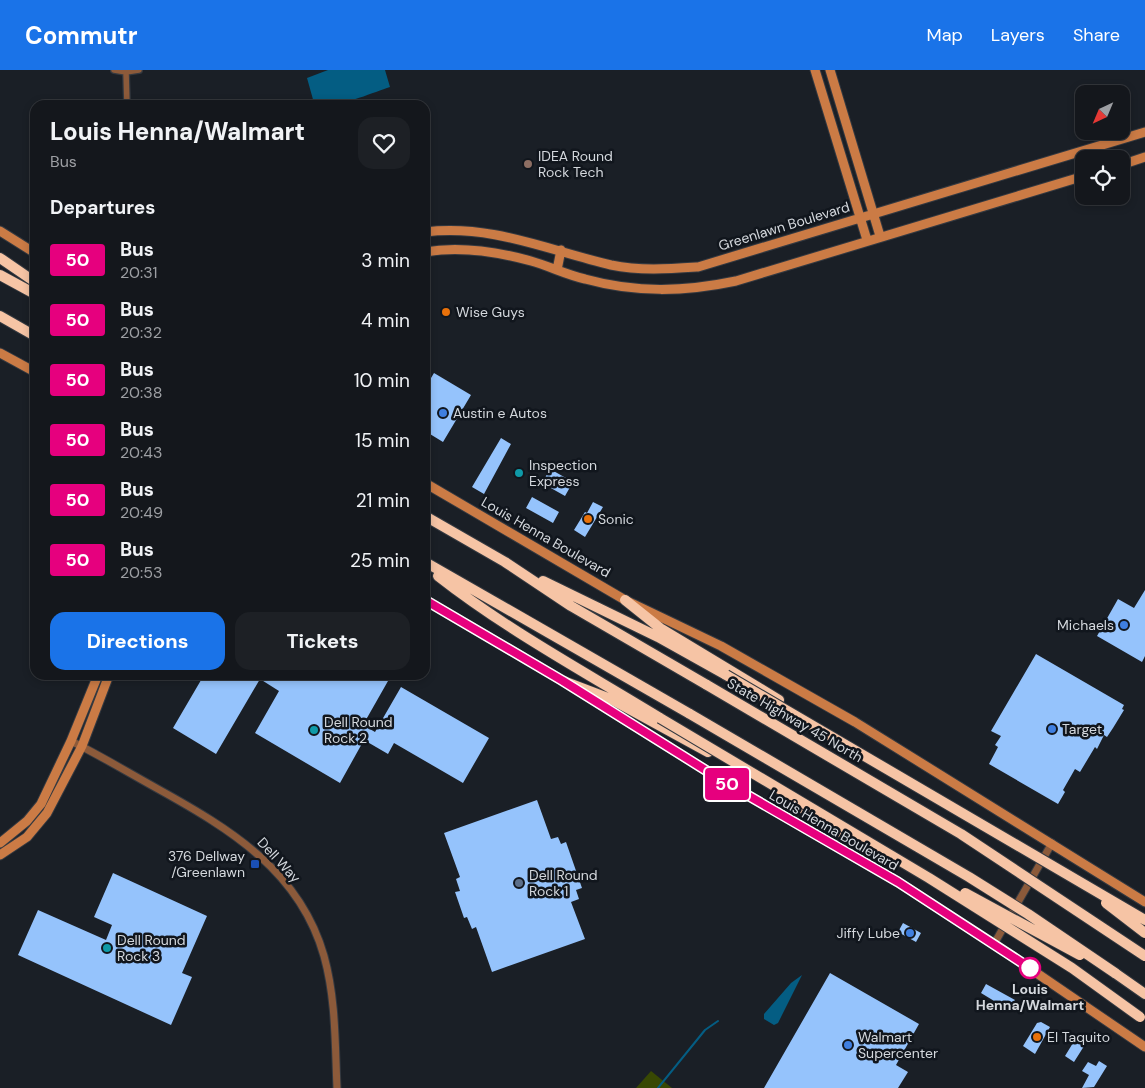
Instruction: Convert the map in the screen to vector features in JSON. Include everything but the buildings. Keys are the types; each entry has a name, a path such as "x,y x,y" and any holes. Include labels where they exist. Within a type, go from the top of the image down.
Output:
{"highway":[{"path":"0,258 30,279"},
{"path":"0,275 30,291"},
{"path":"0,316 30,333"},
{"path":"0,320 30,334"},
{"name":"State Highway 45 North","path":"430,519 505,562 572,606 961,834 1145,956"},
{"path":"505,562 658,638 726,676 1145,920"},
{"path":"430,567 690,714 969,877 1028,914 1145,994"},
{"path":"430,568 481,607 660,718 929,878 1072,968 1145,1021"},
{"path":"625,600 660,628 807,718"},
{"path":"563,681 613,700 735,766"},
{"path":"817,724 905,775 1098,897 1145,933"},
{"path":"744,773 864,847 951,886 1052,942 1115,973"}],"main road":[{"path":"815,70 867,240"},
{"path":"830,70 880,236"},
{"name":"Greenlawn Boulevard","path":"430,231 444,230 486,232 510,236 611,265 646,270 698,267 1145,132"},
{"path":"1130,162 1145,157"},
{"path":"430,251 444,250 487,252 531,261 584,279 630,288 683,290 703,288 736,281 1075,179"},
{"path":"0,231 30,250"},
{"path":"557,270 561,250"},
{"path":"0,353 30,369"},
{"name":"Louis Henna Boulevard","path":"430,485 625,600 721,646 855,722 1145,902"},
{"name":"Louis Henna Boulevard","path":"430,603 563,681 723,781 898,882 994,944 1145,1047"},
{"path":"0,843 10,837 36,811 48,793 96,680"},
{"path":"0,855 27,837 48,813 82,746 106,680"}],"street":[{"path":"114,70 126,72 139,70"},
{"path":"126,72 127,100"},
{"name":"Dell Way","path":"71,741 233,833 266,860 288,887 306,913 324,956 333,999 337,1088"},
{"path":"994,944 1052,843"}],"green space":[{"path":"651,1071 672,1088 636,1088"}],"water":[{"path":"328,70 385,70 390,87 352,100 313,100 307,78"},
{"path":"802,975 778,1023 774,1025 764,1019 764,1014 791,983"}],"waterway":[{"path":"658,1088 705,1030 718,1021"}],"bus line":[{"name":"50","path":"430,603 563,681 723,781 898,882 1030,968"}],"place":[{"name":"IDEA Round Rock Tech","path":"528,164"},
{"name":"Wise Guys","path":"446,312"},
{"name":"Austin e Autos","path":"443,413"},
{"name":"Inspection Express","path":"519,473"},
{"name":"Sonic","path":"588,519"},
{"name":"Michaels","path":"1124,625"},
{"name":"Target","path":"1052,729"},
{"name":"Dell Round Rock 2","path":"314,730"},
{"name":"376 Dellway /Greenlawn","path":"255,864"},
{"name":"Dell Round Rock 1","path":"519,883"},
{"name":"Jiffy Lube","path":"910,933"},
{"name":"Dell Round Rock 3","path":"107,948"},
{"name":"Louis Henna/Walmart","path":"1030,968"},
{"name":"El Taquito","path":"1037,1037"},
{"name":"Walmart Supercenter","path":"848,1045"}]}
